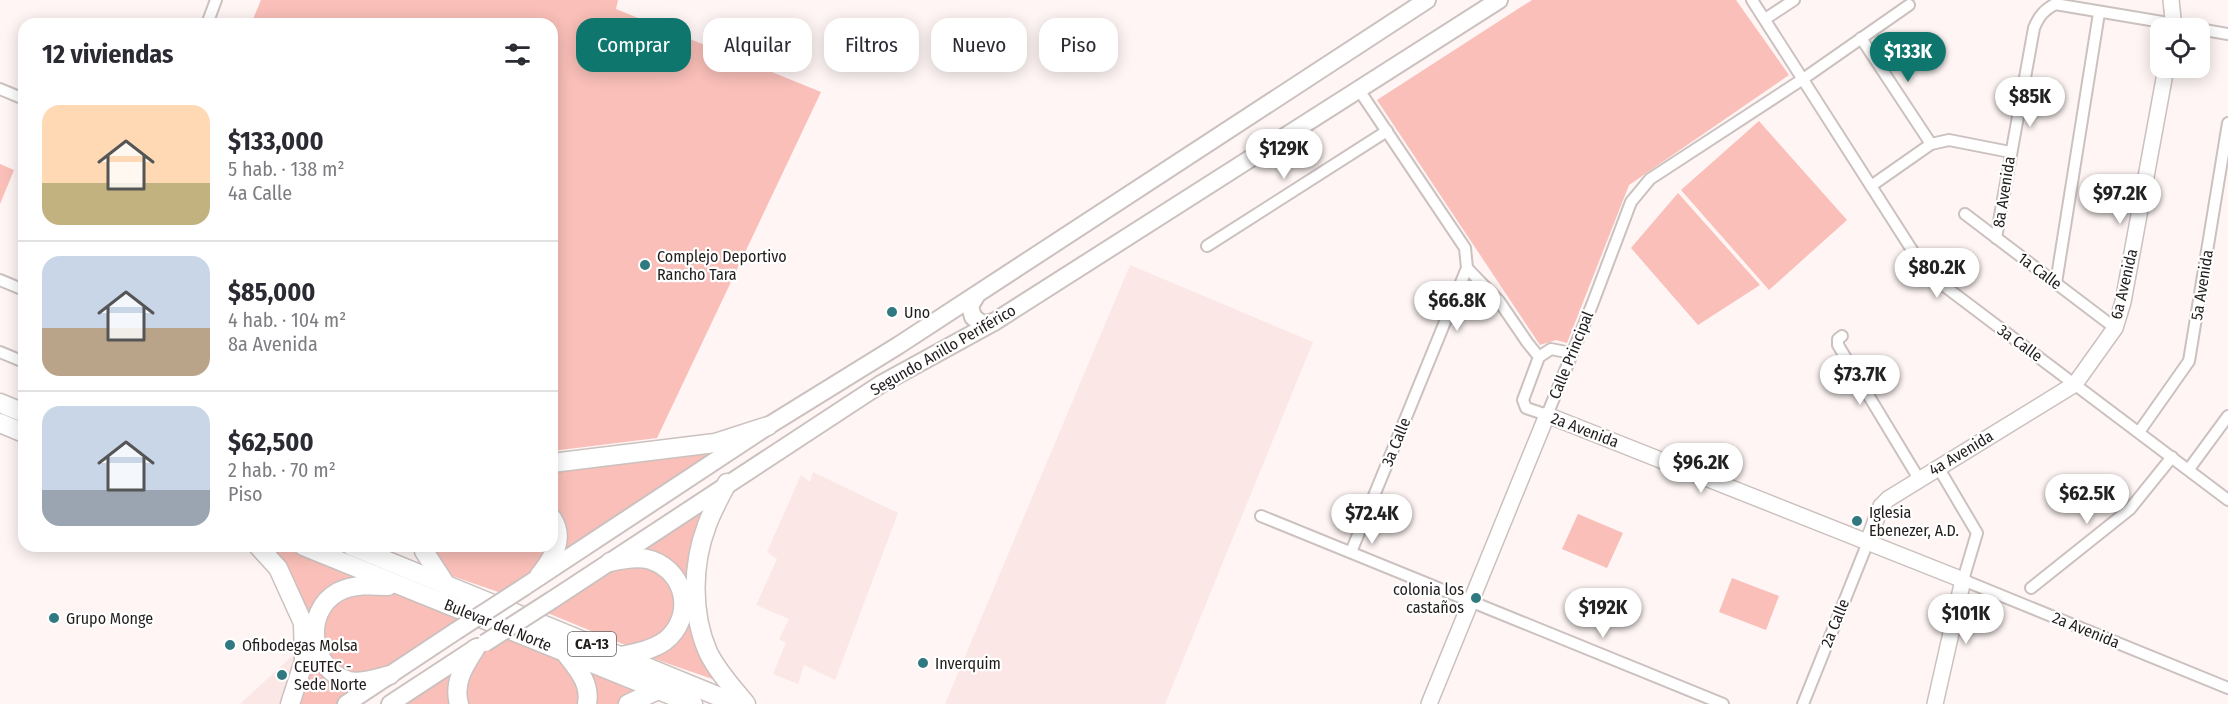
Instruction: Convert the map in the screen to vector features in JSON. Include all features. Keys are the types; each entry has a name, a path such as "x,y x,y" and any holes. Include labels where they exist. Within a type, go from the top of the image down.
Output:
{"highway":[{"path":"0,403 18,410"},
{"path":"0,423 18,430"},
{"path":"558,462 715,443 768,426"},
{"path":"727,483 706,525 698,556 695,587 699,621 708,652 723,676 746,704"},
{"path":"263,552 278,568 303,623 304,661 290,704"},
{"name":"Bulevar del Norte","path":"318,552 667,696 693,704"},
{"name":"Bulevar del Norte","path":"366,552 737,704"},
{"path":"425,552 446,585"},
{"path":"539,576 555,552"},
{"path":"610,562 629,558 650,560 664,566 678,580 684,595 683,615 675,630 664,641 651,649 621,656"},
{"path":"390,675 364,682 351,681 338,676 327,668 319,655 314,642 314,628 327,601 338,592 366,585 402,586"},
{"path":"459,704 456,695 463,668 480,646"},
{"path":"565,652 583,676 589,695 587,704"},
{"path":"628,704 667,696"}],"main road":[{"name":"Segundo Anillo Periférico","path":"346,704 768,426 976,296 1427,0"},
{"name":"Segundo Anillo Periférico","path":"390,704 881,384 994,322 1499,0"},
{"path":"976,296 970,306 973,317 982,324 994,322"}],"street":[{"path":"209,18 216,0"},
{"name":"3a Calle","path":"1752,0 1919,261 1939,282 2228,500"},
{"path":"1765,19 1794,0"},
{"path":"2172,0 2173,18"},
{"name":"8a Avenida","path":"1996,238 2034,28 2039,16 2055,4 2100,13"},
{"path":"1803,79 1909,5"},
{"path":"2056,283 2100,13 2150,22"},
{"path":"2210,31 2228,34"},
{"path":"1861,38 1931,144"},
{"name":"6a Avenida","path":"2075,384 2115,328 2123,302 2164,78"},
{"name":"Calle Principal","path":"1429,704 1592,305 1631,202 1650,179 1803,79"},
{"path":"0,89 18,96"},
{"path":"1359,90 1465,248 1467,263 1539,357 1551,349 1571,353"},
{"name":"5a Avenida","path":"2139,432 2189,361 2228,123"},
{"path":"1207,246 1387,131"},
{"path":"1871,186 1931,144 1949,140 2010,152"},
{"name":"1a Calle","path":"1965,214 2115,328"},
{"name":"3a Calle","path":"1351,552 1467,263"},
{"path":"0,280 18,288"},
{"path":"1842,336 1838,339 1838,345 1919,479"},
{"path":"0,352 18,360"},
{"name":"2a Avenida","path":"1539,357 1523,400 1526,408 1868,542 2228,688"},
{"name":"4a Avenida","path":"1868,542 1883,503 2075,384"},
{"path":"2189,469 2228,416"},
{"path":"2031,588 2130,509 2172,457"},
{"path":"1935,704 1963,580 1977,533 1938,467"},
{"path":"1261,516 1723,704"},
{"name":"2a Calle","path":"1803,704 1868,542"}],"shaded area":[{"name":"Complejo Deportivo Rancho Tara","path":"261,0 618,0 616,9 638,18 576,18 576,72 691,72 691,39 703,44 703,72 772,72 821,92 657,438 558,450 558,18 254,18"},
{"path":"1532,0 1736,0 1789,75 1629,185 1567,343 1556,340 1540,345 1377,100"},
{"path":"1759,121 1847,220 1769,290 1681,190"},
{"path":"0,164 14,170 0,204"},
{"path":"1678,193 1760,285 1698,325 1631,248"},
{"path":"1130,265 1313,342 1165,704 945,704"},
{"path":"740,441 555,562 555,552 558,552 558,465"},
{"path":"813,472 898,513 835,680 804,665 798,684 773,674 786,643 779,639 789,619 756,605 777,559 767,552 801,475 810,482"},
{"path":"717,498 690,584 724,683 646,656 657,651 686,588 632,554"},
{"path":"1578,514 1623,533 1607,568 1562,549"},
{"path":"265,552 303,552 376,582 331,592 312,648 366,685 337,704 295,704 308,658"},
{"path":"429,552 549,552 539,571 504,594 435,570"},
{"path":"617,565 662,569 680,596 672,628 635,649 545,612"},
{"path":"1732,578 1779,596 1766,630 1719,612"},
{"path":"395,590 467,620 388,673 362,678 328,663 320,621 338,597"},
{"path":"507,637 565,659 580,678 583,704 463,704 462,685 477,655"},
{"name":"CEUTEC - Sede Norte","path":"291,657 296,658 282,704 240,704"},
{"path":"461,665 454,704 400,704"},
{"path":"579,665 644,692 622,704 591,704"}],"place":[{"name":"Complejo Deportivo Rancho Tara","path":"645,265"},
{"name":"Uno","path":"892,312"},
{"name":"Iglesia Ebenezer, A.D.","path":"1857,521"},
{"name":"colonia los castaños","path":"1476,598"},
{"name":"Grupo Monge","path":"54,618"},
{"name":"Ofibodegas Molsa","path":"230,645"},
{"name":"Inverquim","path":"923,663"},
{"name":"CEUTEC - Sede Norte","path":"282,675"}]}
